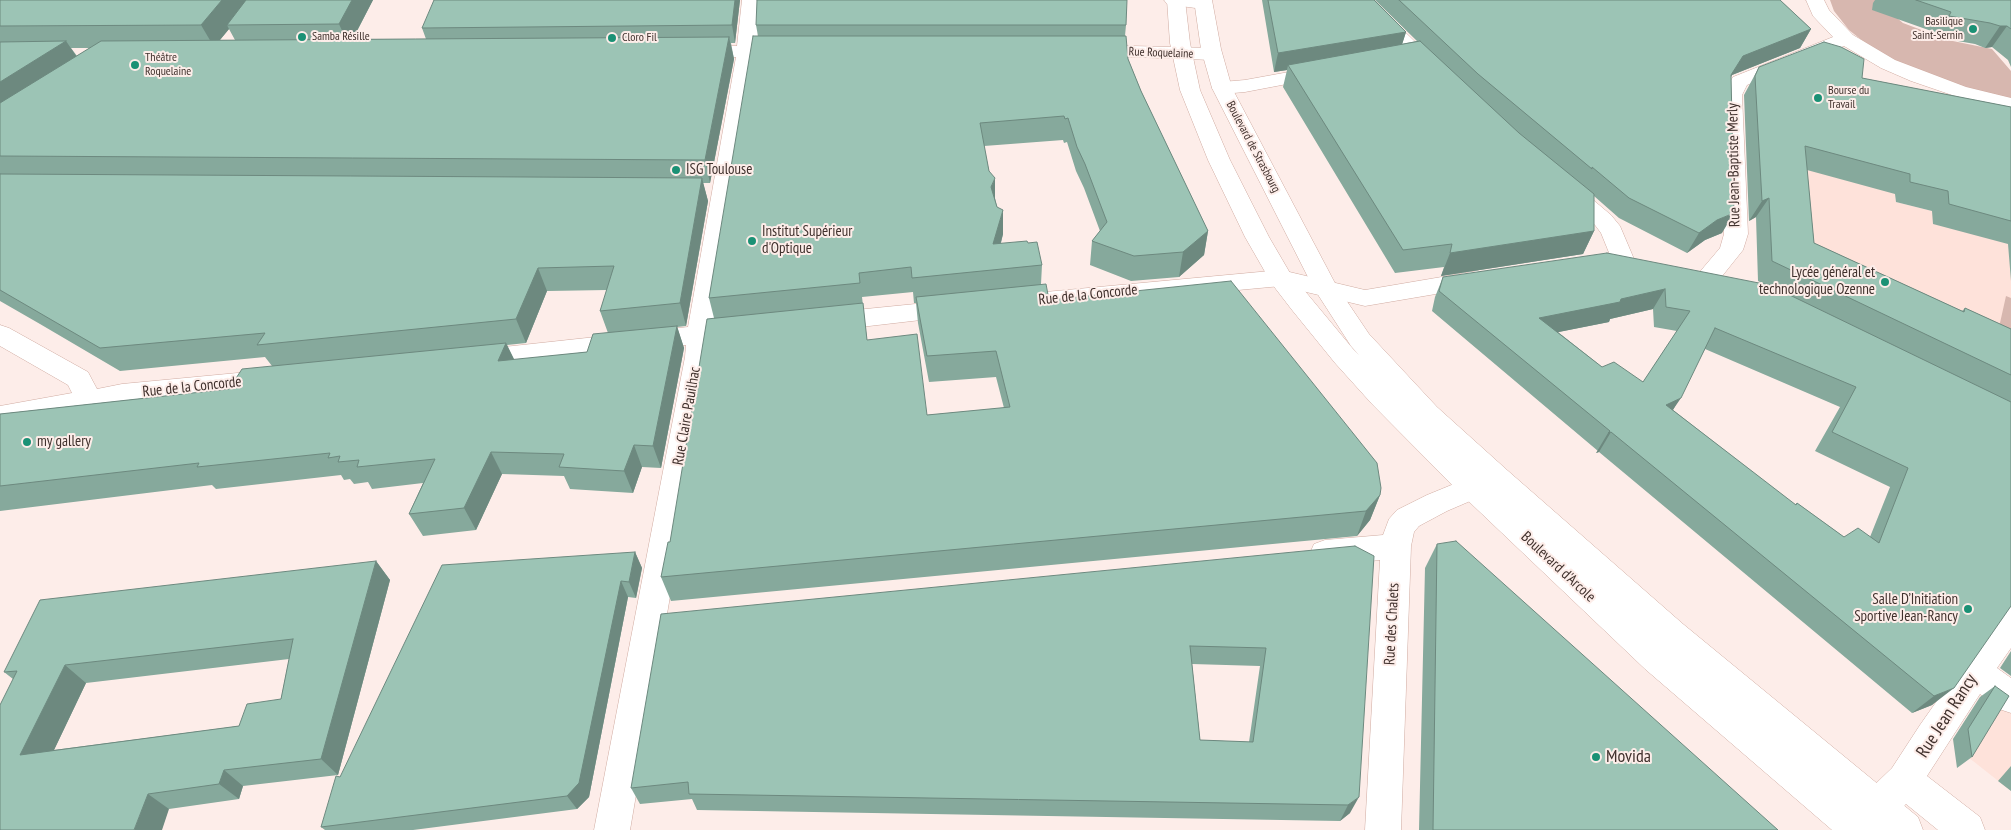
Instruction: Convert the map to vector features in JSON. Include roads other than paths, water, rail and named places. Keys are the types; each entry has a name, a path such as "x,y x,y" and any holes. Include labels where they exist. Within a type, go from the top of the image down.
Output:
{"street":[{"name":"Rue Claire Pauilhac","path":"612,830 663,617 698,357 712,192 746,52 751,0"},
{"path":"1203,1 1175,0 1190,90 1219,160 1281,278 1344,303 1494,277"},
{"path":"1362,0 1407,56 1446,83"},
{"path":"1815,0 1820,12 1846,39 1888,64 1959,91 2011,104"},
{"name":"Boulevard de Strasbourg","path":"1203,1 1212,54 1222,88 1344,303"},
{"name":"Rue Jean-Baptiste Merly","path":"1712,276 1731,250 1736,234 1732,95 1736,87 1740,81 1814,50 1846,39"},
{"path":"676,52 802,51"},
{"name":"Rue Roquelaine","path":"1070,52 1212,54"},
{"path":"1222,88 1245,86 1339,69"},
{"path":"1547,173 1604,220 1612,231 1611,260 1646,264"},
{"name":"Rue de la Concorde","path":"803,324 1281,278"},
{"name":"Boulevard d'Arcole","path":"1281,278 1350,363 1420,438 1484,482 1672,634 1869,819 1905,830"},
{"name":"Boulevard d'Arcole","path":"1344,303 1360,340 1427,414 1484,482"},
{"path":"456,361 764,328"},
{"path":"0,334 79,379 86,394 85,400"},
{"name":"Rue de la Concorde","path":"0,416 85,400 161,390 290,378"},
{"name":"Rue des Chalets","path":"1383,830 1396,546 1400,528 1408,518 1437,502 1484,482"},
{"path":"1302,555 1396,546"},
{"name":"Rue Jean Rancy","path":"1869,819 1905,780 1932,736 2011,621"},
{"path":"1976,672 2011,698"},
{"path":"1905,780 1967,830"}],"place":[{"name":"Basilique Saint-Sernin","path":"1973,29"},
{"name":"Samba Résille","path":"302,37"},
{"name":"Cloro Fil","path":"612,38"},
{"name":"Théâtre Roquelaine","path":"135,65"},
{"name":"Bourse du Travail","path":"1818,98"},
{"name":"ISG Toulouse","path":"676,170"},
{"name":"Institut Supérieur d'Optique","path":"752,241"},
{"name":"Lycée général et technologique Ozenne","path":"1885,282"},
{"name":"my gallery","path":"27,442"},
{"name":"Salle D’Initiation Sportive Jean-Rancy","path":"1968,609"},
{"name":"Movida","path":"1596,757"}]}
